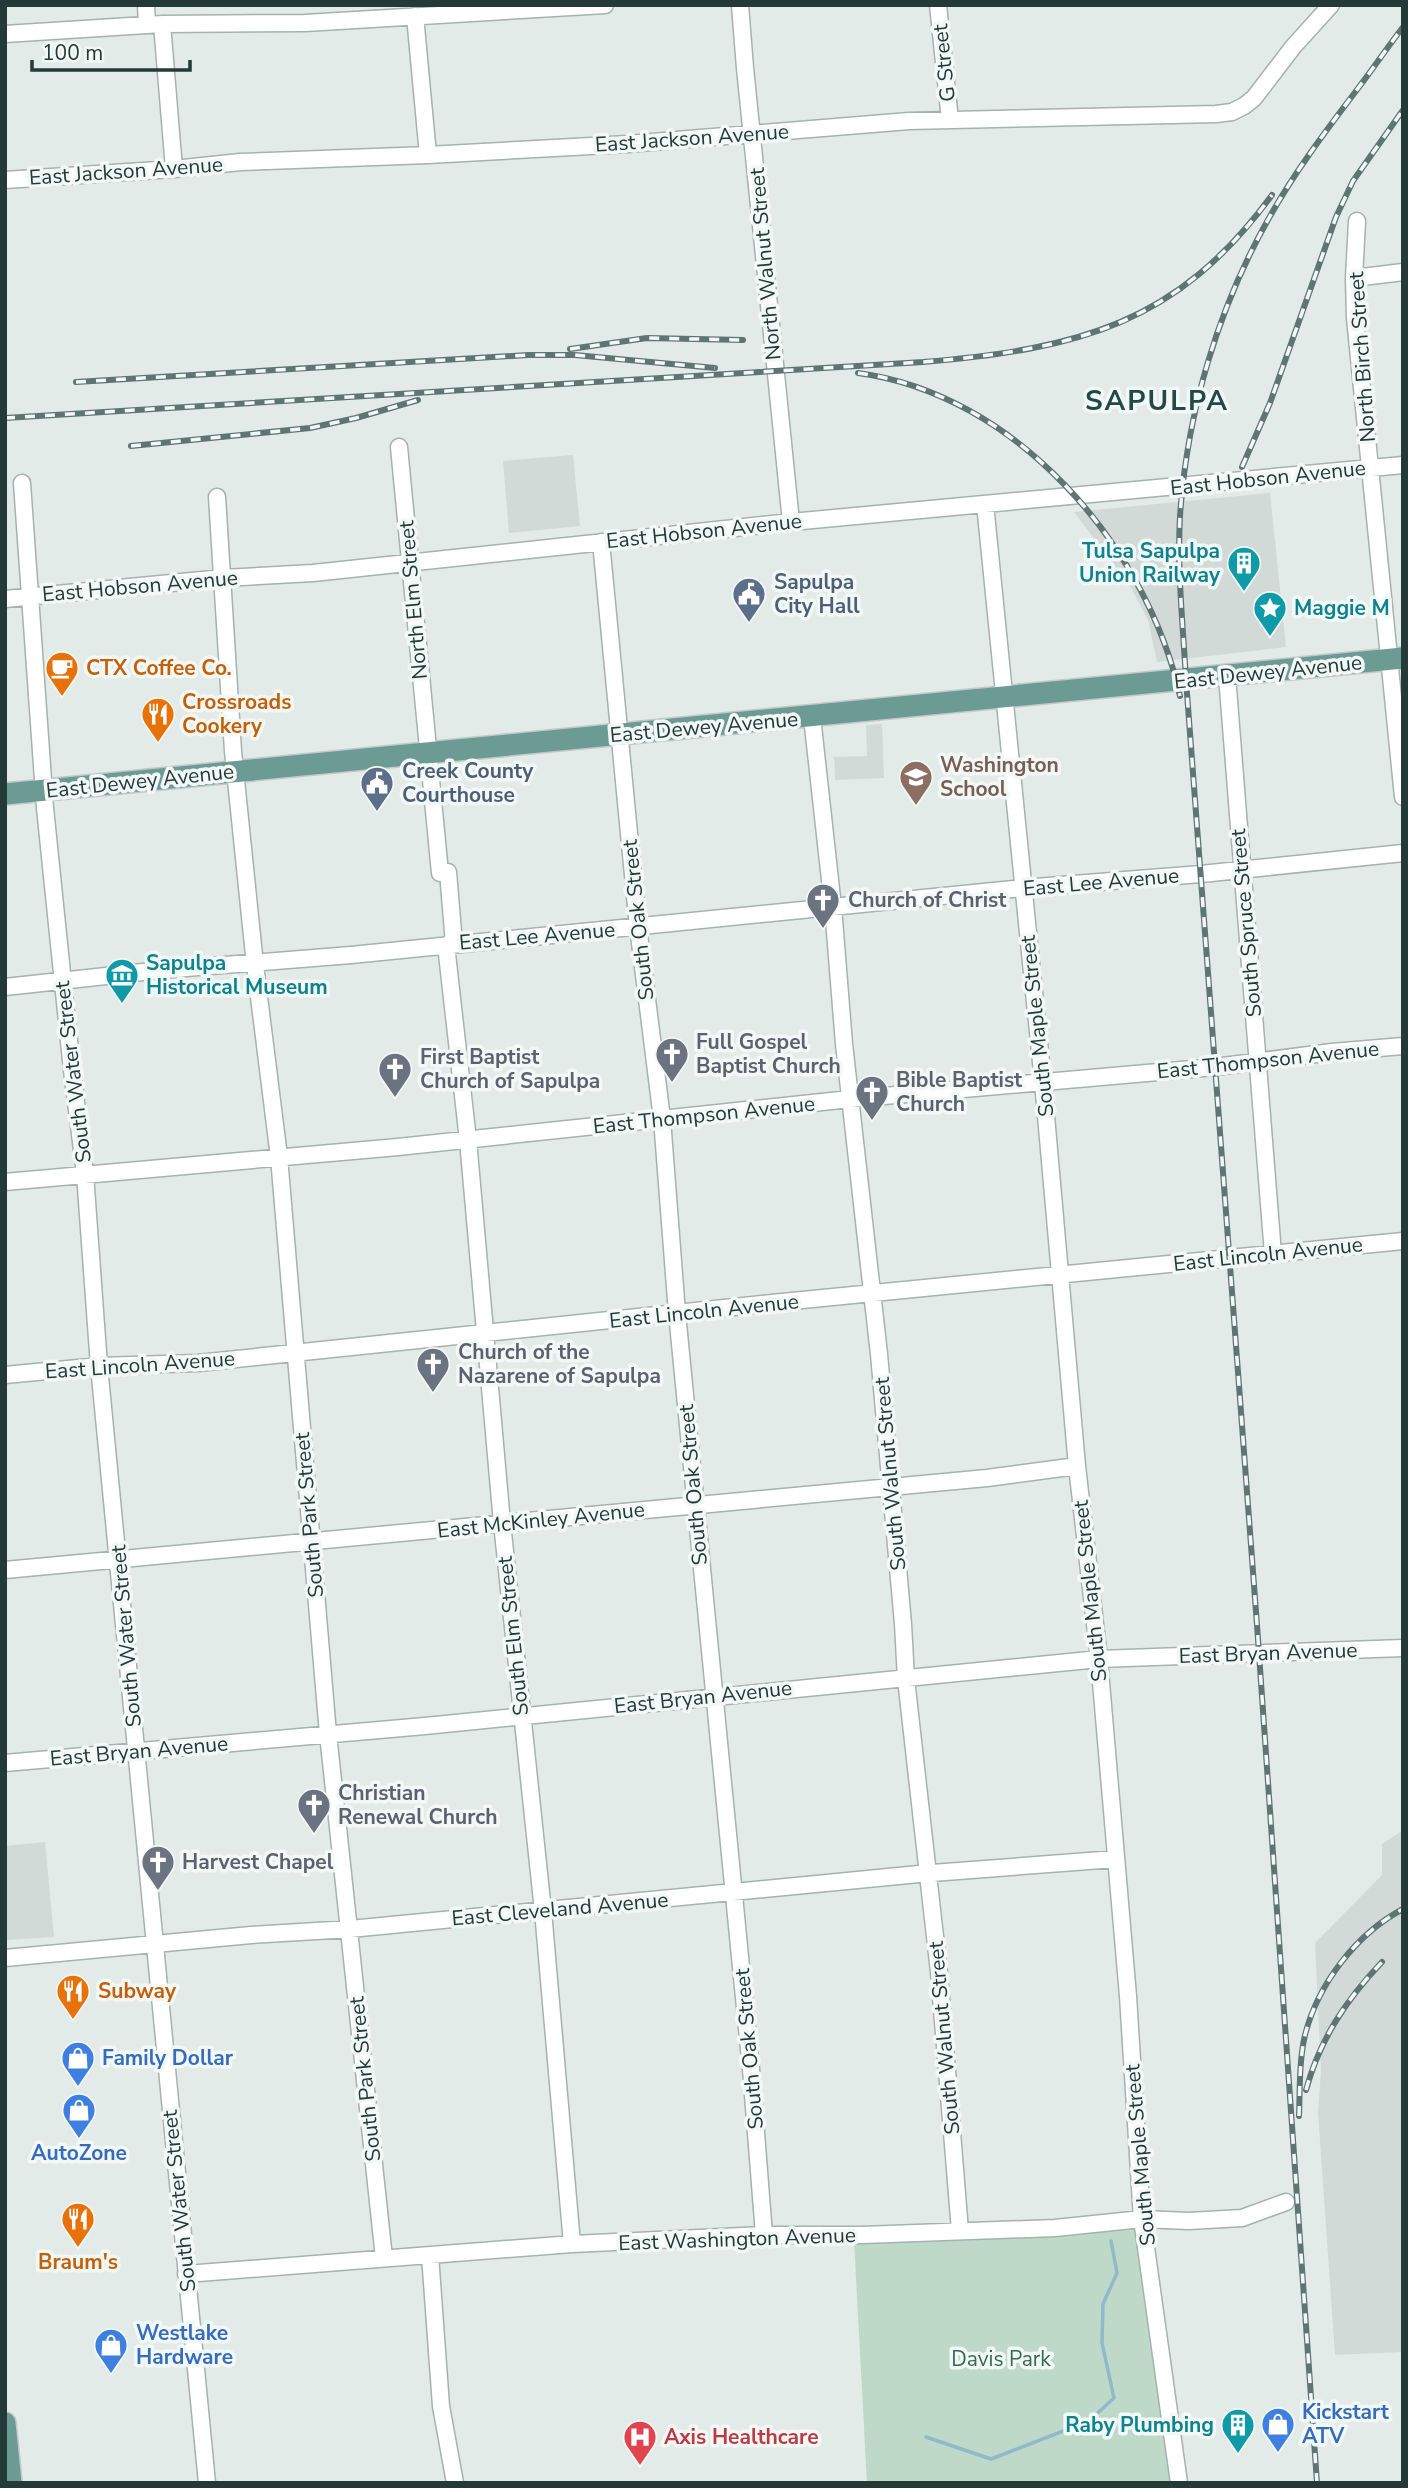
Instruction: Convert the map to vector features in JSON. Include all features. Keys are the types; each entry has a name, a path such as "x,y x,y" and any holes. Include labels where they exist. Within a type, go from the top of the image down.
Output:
{"main road":[{"name":"East Dewey Avenue","path":"5,794 1395,659"},
{"path":"5,2423 11,2483"}],"street":[{"path":"146,5 155,24 174,169"},
{"path":"5,34 155,24 305,23 394,11 415,16 467,9 605,5"},
{"name":"North Walnut Street","path":"740,5 744,68 753,134 791,522"},
{"name":"G Street","path":"938,5 950,120"},
{"name":"East Jackson Avenue","path":"5,180 240,162 628,144 950,120 1232,112 1254,98 1293,47 1331,5"},
{"path":"415,16 428,155"},
{"name":"North Birch Street","path":"1357,220 1355,318 1370,468 1395,659 1403,797"},
{"path":"1354,278 1403,272"},
{"name":"North Elm Street","path":"399,447 428,753"},
{"name":"East Hobson Avenue","path":"5,599 223,578 313,573 791,522 1403,465"},
{"name":"South Water Street","path":"22,483 43,790 85,1174 99,1366 207,2483"},
{"name":"South Park Street","path":"217,497 235,771 255,965 279,1157 328,1734 384,2258"},
{"name":"South Maple Street","path":"985,504 1043,1082 1077,1466 1098,1659 1128,1996 1142,2219 1179,2483"},
{"name":"South Oak Street","path":"601,542 638,927 662,1119 677,1313 734,1893 764,2235"},
{"name":"South Spruce Street","path":"1227,676 1273,1254"},
{"name":"South Walnut Street","path":"812,717 891,1487 905,1679 939,1972 960,2231"},
{"name":"South Elm Street","path":"428,753 440,873 448,872 450,944 502,1523 543,1911 572,2244"},
{"name":"East Lee Avenue","path":"5,987 1403,853"},
{"name":"East Thompson Avenue","path":"5,1182 468,1140 850,1099 1403,1046"},
{"name":"East Lincoln Avenue","path":"5,1375 99,1366 198,1363 1403,1241"},
{"name":"East McKinley Avenue","path":"5,1570 987,1478 1077,1466"},
{"name":"East Bryan Avenue","path":"5,1763 1098,1659 1403,1648"},
{"name":"East Cleveland Avenue","path":"5,1958 1115,1859"},
{"name":"East Washington Avenue","path":"186,2274 572,2244 764,2235 862,2235 1055,2228 1142,2219 1189,2221 1241,2218 1286,2203"},
{"path":"430,2255 441,2406 455,2483"}],"shaded area":[{"path":"573,455 580,526 509,533 503,461"},
{"path":"1270,493 1286,647 1157,662 1148,620 1130,586 1074,512"},
{"path":"882,724 884,778 835,780 834,757 867,756 866,725"},
{"path":"1403,1830 1403,2352 1335,2355 1318,2112 1321,2071 1315,1943 1382,1875 1382,1844"},
{"path":"45,1842 54,1937 5,1940 5,1846"}],"green space":[{"name":"Davis Park","path":"1138,2230 1173,2483 867,2483 854,2240"}],"waterway":[{"path":"926,2437 991,2459 1089,2421 1114,2398 1102,2343 1103,2304 1117,2273 1111,2241"}],"railway":[{"path":"1317,2483 1257,1625 1186,680 1179,536 1184,477 1198,400 1220,324 1235,288 1251,252 1289,185 1321,137 1403,27"},
{"path":"1242,467 1270,403 1336,217 1353,181 1403,110"},
{"path":"5,418 923,362 1029,349 1076,338 1120,322 1160,302 1199,274 1236,239 1272,195"},
{"path":"570,349 647,338 743,340"},
{"path":"76,382 528,355 575,355 715,368"},
{"path":"858,373 916,387 970,411 1021,445 1066,486 1105,533 1138,585 1163,640 1180,696"},
{"path":"131,446 310,428 418,400"},
{"path":"1299,2116 1303,2045 1319,1997 1329,1979 1355,1946 1403,1909"},
{"path":"1306,2090 1319,2054 1336,2021 1382,1962"}],"place":[{"name":"Tulsa Sapulpa Union Railway","path":"1244,593"},
{"name":"Sapulpa City Hall","path":"749,624"},
{"name":"Maggie M","path":"1270,638"},
{"name":"CTX Coffee Co.","path":"62,698"},
{"name":"Crossroads Cookery","path":"158,744"},
{"name":"Washington School","path":"916,807"},
{"name":"Creek County Courthouse","path":"377,813"},
{"name":"Church of Christ","path":"823,930"},
{"name":"Sapulpa Historical Museum","path":"122,1005"},
{"name":"Full Gospel Baptist Church","path":"672,1084"},
{"name":"First Baptist Church of Sapulpa","path":"395,1099"},
{"name":"Bible Baptist Church","path":"872,1122"},
{"name":"Church of the Nazarene of Sapulpa","path":"433,1394"},
{"name":"Christian Renewal Church","path":"314,1835"},
{"name":"Harvest Chapel","path":"158,1892"},
{"name":"Subway","path":"73,2021"},
{"name":"Family Dollar","path":"78,2088"},
{"name":"AutoZone","path":"79,2140"},
{"name":"Braum's","path":"78,2249"},
{"name":"Westlake Hardware","path":"111,2375"},
{"name":"Kickstart ATV","path":"1278,2454"},
{"name":"Raby Plumbing","path":"1238,2455"},
{"name":"Axis Healthcare","path":"640,2467"}],"district":[{"name":"SAPULPA","path":"1157,400"}]}
